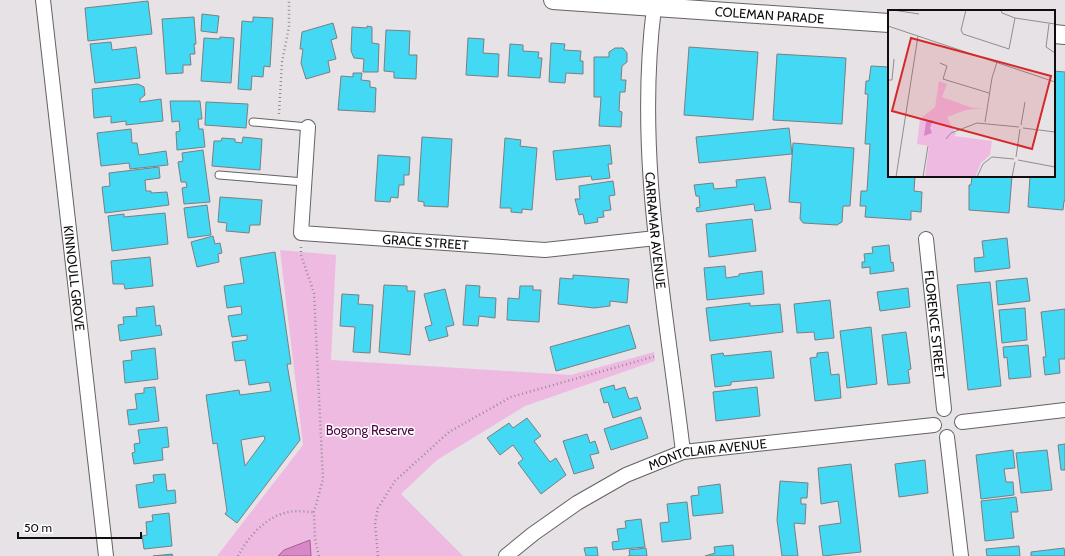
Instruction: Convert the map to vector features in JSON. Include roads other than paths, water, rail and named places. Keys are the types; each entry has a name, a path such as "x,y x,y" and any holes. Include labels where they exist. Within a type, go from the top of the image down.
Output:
{"street":[{"name":"KINNOULL GROVE","path":"43,0 106,556"},
{"name":"COLEMAN PARADE","path":"553,0 888,23"},
{"name":"CARRAMAR AVENUE","path":"654,8 647,133 656,238 683,452"},
{"path":"1055,34 1065,35"},
{"path":"304,182 308,127"},
{"name":"GRACE STREET","path":"304,182 301,233 545,250 656,238"},
{"name":"FLORENCE STREET","path":"926,239 944,409"},
{"path":"944,409 954,410 961,416 962,422 959,431 956,434 947,437 938,433 934,425 936,415 944,409"},
{"path":"962,422 1065,410"},
{"name":"MONTCLAIR AVENUE","path":"506,556 532,534 577,503 626,475 683,452 934,425"},
{"path":"947,437 960,556"}],"lane":[{"path":"253,122 308,127"},
{"path":"219,175 304,182"}],"park label":[{"name":"Bogong Reserve","path":"370,430"}]}
